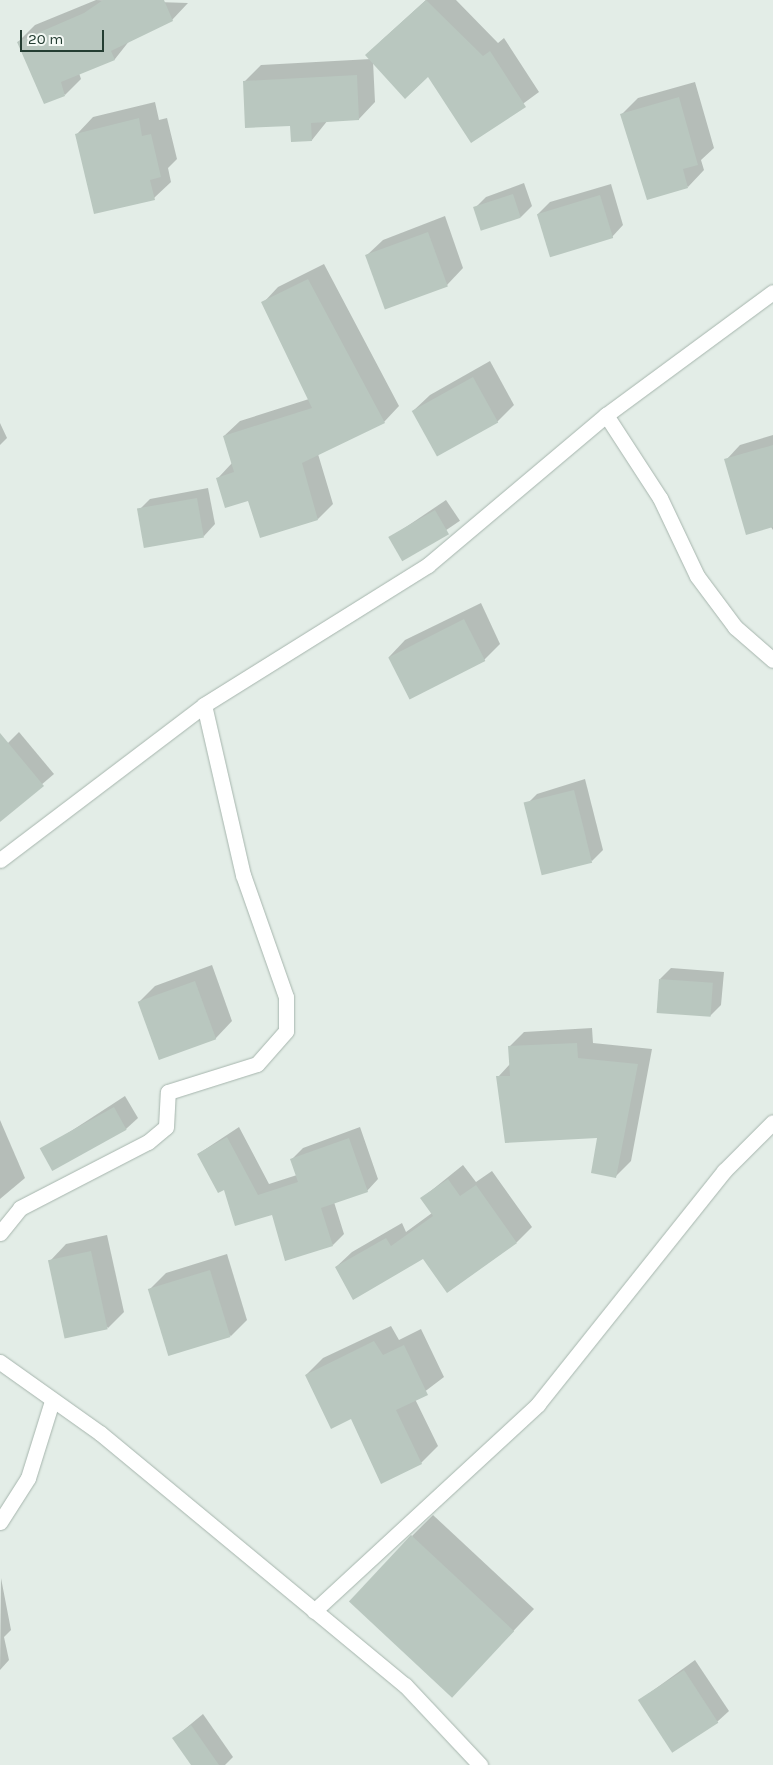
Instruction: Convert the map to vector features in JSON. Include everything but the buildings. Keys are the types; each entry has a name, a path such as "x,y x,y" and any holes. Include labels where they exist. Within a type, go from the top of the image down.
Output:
{"street":[{"path":"0,860 204,705 428,565 606,416 773,292"},
{"path":"606,416 660,498 697,576 735,627 773,660"},
{"path":"0,1233 20,1208 148,1142 166,1127 168,1092 257,1064 286,1031 286,997 243,875 204,705"},
{"path":"314,1611 538,1404 672,1234 773,1122"},
{"path":"0,1362 52,1401 100,1433 405,1685 480,1765"},
{"path":"0,1522 28,1478 52,1401"}]}
